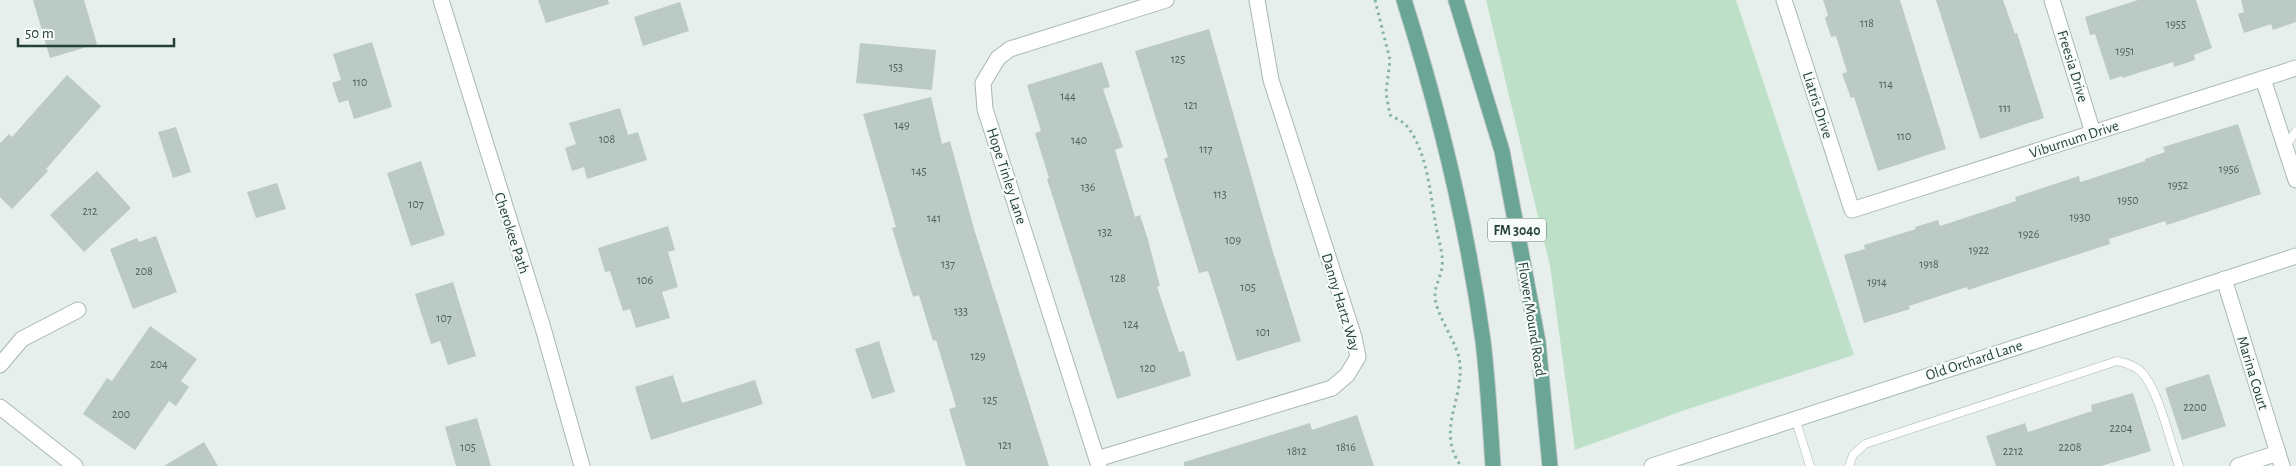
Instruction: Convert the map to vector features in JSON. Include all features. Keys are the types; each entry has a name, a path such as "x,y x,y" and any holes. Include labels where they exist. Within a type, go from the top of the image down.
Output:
{"main road":[{"name":"FM 3040","path":"1404,0 1423,63 1464,231 1483,341 1493,466"},
{"name":"Flower Mound Road","path":"1456,0 1502,151 1538,342 1550,466"}],"street":[{"name":"Cherokee Path","path":"441,0 543,328 582,466"},
{"name":"Hope Tinley Lane","path":"1098,463 985,109 983,83 998,58 1010,49 1166,0"},
{"name":"Danny Hartz Way","path":"1098,463 1332,388 1346,375 1358,357 1354,337 1271,80 1258,0"},
{"name":"Liatris Drive","path":"1784,0 1852,210"},
{"name":"Freesia Drive","path":"2052,0 2093,133"},
{"name":"Viburnum Drive","path":"1852,210 2296,68"},
{"path":"2262,79 2296,180"},
{"name":"Old Orchard Lane","path":"1652,466 2296,256"},
{"name":"Marina Court","path":"2224,279 2280,460"},
{"path":"0,365 22,339 78,310"},
{"path":"0,407 75,466"},
{"path":"2238,466 2280,460"}],"lane":[{"path":"2285,147 2296,131"},
{"path":"1849,466 1852,455 1865,444 2117,361 2128,363 2143,374 2156,398 2179,466"},
{"path":"1795,418 1810,466"}],"path":[{"path":"1375,0 1390,60 1386,92 1390,115 1406,125 1426,168 1443,266 1435,294 1444,323 1458,351 1460,363 1460,388 1450,426 1452,454 1461,466"}],"green space":[{"path":"1486,0 1736,0 1854,355 1685,410 1575,450 1550,266"}],"building":[{"path":"33,0 84,0 97,44 50,58"},
{"path":"538,0 608,0 609,4 546,23"},
{"path":"1823,0 1900,0 1946,149 1878,171 1854,97 1851,98 1842,74 1847,72 1836,36 1831,37 1825,18 1828,15"},
{"path":"1936,0 2003,0 2015,34 2017,33 2044,118 1980,139"},
{"path":"2138,0 2196,0 2212,48 2194,55 2195,60 2174,67 2173,62 2110,80 2095,34 2090,35 2085,17"},
{"path":"2241,0 2296,0 2296,22 2273,30 2271,24 2244,33 2238,14 2244,12"},
{"path":"680,2 689,31 643,46 634,17"},
{"path":"1209,29 1273,252 1301,341 1237,361 1208,271 1199,273 1164,159 1168,157 1135,51"},
{"path":"372,42 392,107 354,119 348,100 339,103 332,83 341,80 333,54"},
{"path":"860,43 936,50 932,90 856,83"},
{"path":"1102,62 1110,87 1103,89 1123,147 1115,150 1135,217 1140,215 1148,240 1160,286 1157,287 1179,352 1184,351 1191,376 1117,399 1047,179 1049,178 1035,133 1041,131 1027,85"},
{"path":"67,75 101,106 46,169 48,171 12,209 0,197 0,143 9,134 12,137"},
{"path":"931,97 942,144 950,141 974,229 1049,466 966,466 949,409 956,407 952,393 936,340 933,341 919,295 913,297 892,228 896,227 863,114"},
{"path":"620,108 628,135 638,132 647,160 587,179 584,167 572,171 565,148 576,144 569,123"},
{"path":"2238,124 2261,194 2167,225 2165,221 2109,239 2110,244 1968,290 1967,287 1909,306 1910,309 1864,323 1844,255 1865,249 1864,245 1916,229 1915,227 1938,220 1940,226 2016,201 2015,197 2079,176 2080,182 2145,161 2145,159 2165,152 2163,147"},
{"path":"176,127 191,172 173,178 158,132"},
{"path":"421,161 445,235 411,246 387,173"},
{"path":"97,171 131,208 84,252 50,215"},
{"path":"277,183 286,209 256,218 247,192"},
{"path":"668,226 675,250 668,252 678,287 662,292 670,318 636,328 630,309 623,311 610,271 605,272 598,248"},
{"path":"156,236 177,292 133,309 110,249 137,238 139,242"},
{"path":"453,282 476,356 448,365 440,341 431,344 415,294"},
{"path":"150,326 197,359 181,381 189,387 176,406 169,401 135,450 83,414 107,378 112,381"},
{"path":"879,341 895,392 872,399 855,349"},
{"path":"2209,374 2226,426 2182,440 2165,388"},
{"path":"673,375 682,403 755,380 763,404 651,440 635,387"},
{"path":"2133,393 2151,451 2101,466 1996,466 1986,436 2025,423 2028,432 2092,411 2091,405"},
{"path":"1357,415 1374,466 1184,466 1184,462 1310,423 1312,430"},
{"path":"477,418 491,466 456,466 445,427"},
{"path":"204,442 218,466 164,466"}]}
